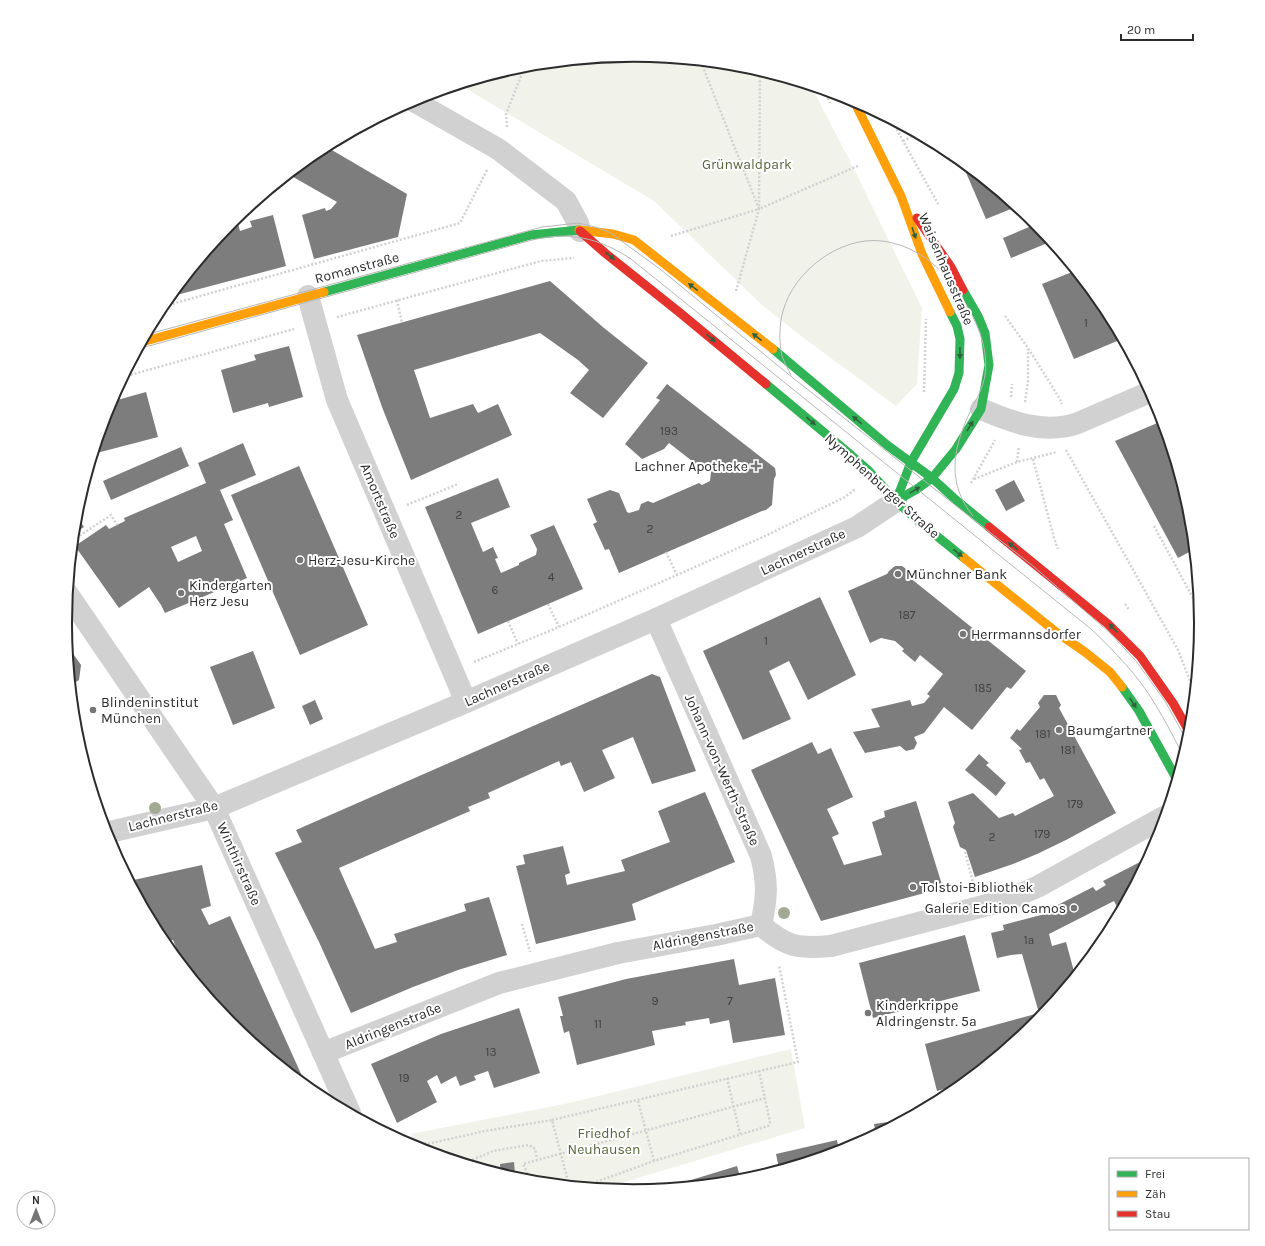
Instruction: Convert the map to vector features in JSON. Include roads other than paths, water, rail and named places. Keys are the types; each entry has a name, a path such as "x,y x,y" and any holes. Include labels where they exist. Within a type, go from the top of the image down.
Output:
{"main road":[{"name":"Waisenhausstraße","path":"859,110 902,196 951,267 978,316 985,333 989,365 981,409 956,449 932,478 896,501"},
{"name":"Waisenhausstraße","path":"896,501 911,462 954,389 959,373 960,340 957,326 922,254 902,196"},
{"name":"Romanstraße","path":"148,340 530,235 551,232 580,231"},
{"path":"580,231 609,232 634,240 783,357 887,445 932,478 956,500 1108,624 1140,656 1173,702 1185,723"},
{"name":"Nymphenburger Straße","path":"580,231 868,470 896,501 917,520 1056,632 1094,658 1110,672 1126,691 1139,711 1173,772"}],"street":[{"name":"Nymphenburger Straße","path":"420,104 498,149 566,201 578,223 580,231"},
{"name":"Amortstraße","path":"308,296 337,400 466,702"},
{"path":"981,409 1021,424 1049,428 1070,426 1145,394"},
{"name":"Lachnerstraße","path":"112,831 214,808 466,702 656,619 857,527 896,501"},
{"name":"Winthirstraße","path":"73,601 214,808 347,1106"},
{"name":"Johann-von-Werth-Straße","path":"656,619 761,856 766,880 764,909 767,930"},
{"name":"Aldringenstraße","path":"324,1054 499,983 618,953 716,935 767,930 782,941 795,946 815,948 831,946 1010,899 1037,887 1157,821"}],"tram line":[{"path":"153,333 542,227 578,223 609,232 660,269 793,378 1033,566 1109,632 1136,661 1165,701 1183,733"},
{"path":"144,347 532,240 559,236 584,238 596,241 631,259 1091,629 1117,655 1141,683 1159,710 1179,748"},
{"path":"791,375 781,351 780,328 783,311 797,282 821,259 835,250 850,244 866,241 882,241 900,245 909,249 933,264 946,277 962,298 976,323 981,335 984,349 986,362 983,385 964,425 956,452 955,465 959,491 964,504 973,516"}],"place":[{"name":"Lachner Apotheke","path":"756,466"},
{"name":"Herz-Jesu-Kirche","path":"300,560"},
{"name":"Münchner Bank","path":"898,574"},
{"name":"Kindergarten Herz Jesu","path":"181,593"},
{"name":"Herrmannsdorfer","path":"963,634"},
{"name":"Blindeninstitut München","path":"93,710"},
{"name":"Baumgartner","path":"1059,730"},
{"name":"Tolstoi-Bibliothek","path":"913,887"},
{"name":"Galerie Edition Camos","path":"1074,908"},
{"name":"Kinderkrippe Aldringenstr. 5a","path":"868,1013"}],"park label":[{"name":"Grünwaldpark","path":"747,164"},
{"name":"Friedhof Neuhausen","path":"604,1142"}]}
